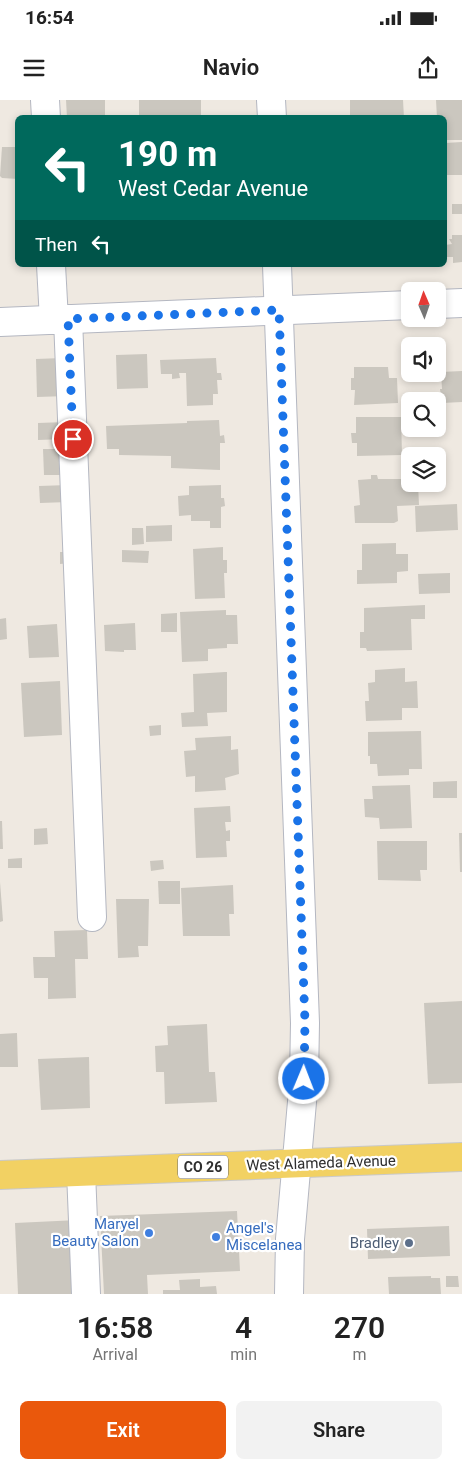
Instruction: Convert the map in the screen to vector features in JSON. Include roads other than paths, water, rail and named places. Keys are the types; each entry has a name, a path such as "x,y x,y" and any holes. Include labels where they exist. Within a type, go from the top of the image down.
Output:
{"main road":[{"name":"West Alameda Avenue","path":"0,1175 462,1157"}],"street":[{"path":"45,100 46,115"},
{"path":"271,100 272,115"},
{"path":"52,267 61,319 92,917"},
{"path":"277,267 305,1022 304,1079 290,1239 289,1294"},
{"path":"446,304 462,304"},
{"path":"0,322 401,305"},
{"path":"81,1172 86,1294"}],"place":[{"name":"Maryel Beauty Salon","path":"149,1233"},
{"name":"Angel's Miscelanea","path":"216,1237"},
{"name":"Bradley","path":"409,1243"}]}
